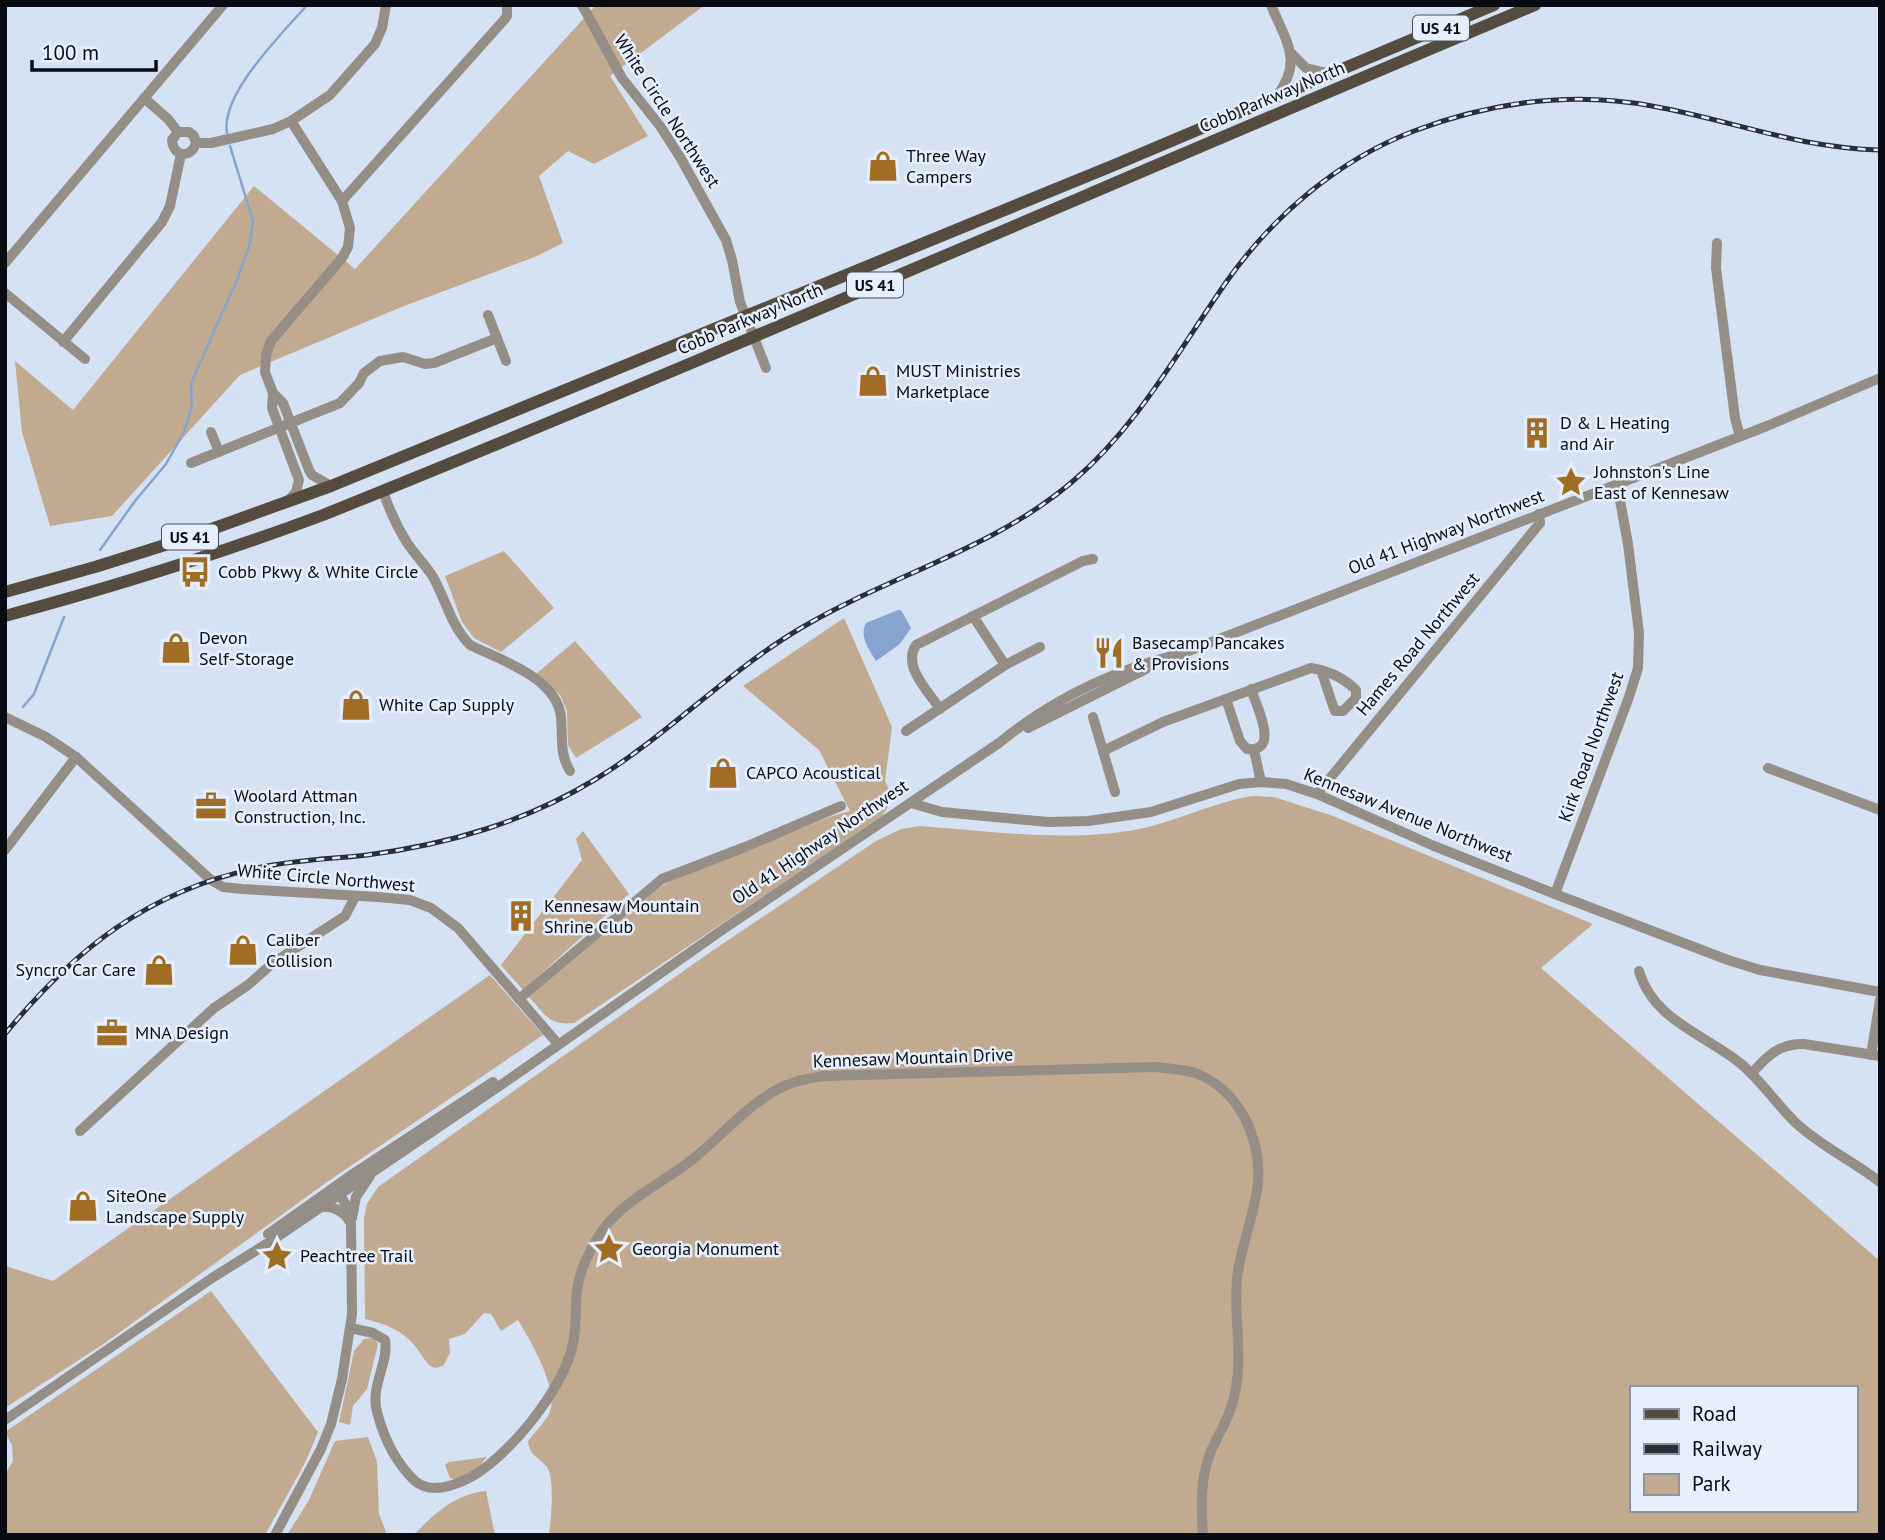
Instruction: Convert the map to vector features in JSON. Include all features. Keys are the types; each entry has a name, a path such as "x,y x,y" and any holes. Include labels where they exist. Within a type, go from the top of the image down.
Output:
{"main road":[{"name":"Cobb Parkway North","path":"5,592 95,567 331,486 1494,5"},
{"name":"Cobb Parkway North","path":"5,616 210,555 383,491 754,338 1042,212 1535,5"}],"street":[{"path":"5,263 223,5"},
{"path":"196,143 211,143 252,135 291,121 330,95 375,44 382,28 386,5"},
{"path":"342,201 504,20 507,16 507,5 515,5"},
{"name":"White Circle Northwest","path":"582,5 622,78 653,116 680,157 726,240 737,292 766,368"},
{"path":"1271,5 1290,52 1292,66 1289,78 1276,97"},
{"path":"1290,52 1306,68 1331,74"},
{"path":"144,99 168,119 178,132"},
{"path":"285,504 296,492 299,480 285,426 283,403 273,393 264,363 271,341 337,264 348,247 350,228 342,201 291,121"},
{"path":"178,132 189,132 196,143 191,152 181,154 172,144 173,137 178,132"},
{"path":"63,342 162,222 170,206 181,154"},
{"path":"1717,243 1716,268 1735,418 1740,436"},
{"path":"5,293 85,359"},
{"path":"488,315 506,361"},
{"path":"191,464 341,403 359,383 364,373 380,361 403,357 425,364 434,363 497,338"},
{"name":"Old 41 Highway Northwest","path":"212,1278 320,1207 337,1190 375,1170 736,920 1066,697 1128,669 1180,654 1827,402 1880,377"},
{"path":"285,426 312,475 331,486"},
{"path":"211,432 219,452"},
{"name":"Kirk Road Northwest","path":"1555,894 1638,668 1638,620 1617,484"},
{"path":"383,491 393,520 433,578 446,609 465,640 523,672 555,698 561,719 561,746 570,771"},
{"name":"Hames Road Northwest","path":"1317,794 1540,523 1539,514"},
{"path":"940,709 911,665 911,655 921,641 1083,561 1094,559"},
{"path":"973,616 1006,665"},
{"path":"906,732 1006,665 1040,647"},
{"path":"1103,751 1163,722 1302,670 1321,670"},
{"path":"1226,699 1240,741 1247,749 1254,750 1263,744 1266,735 1251,689"},
{"path":"1093,717 1115,792"},
{"name":"White Circle Northwest","path":"5,718 46,737 76,757 218,884 242,889 410,900 440,913 458,928 558,1044"},
{"path":"1254,750 1261,782"},
{"path":"5,850 76,757"},
{"path":"1768,768 1880,810"},
{"name":"Kennesaw Avenue Northwest","path":"911,803 942,813 1048,822 1088,821 1151,813 1221,789 1261,782 1286,784 1317,794 1434,846 1728,960 1760,970 1880,992"},
{"path":"519,999 662,879 841,806"},
{"path":"80,1131 214,1008 248,985 272,963 345,916 355,897"},
{"path":"1639,971 1648,993 1667,1013 1683,1027 1728,1054 1752,1073 1795,1122 1816,1139 1880,1182"},
{"path":"1752,1073 1771,1053 1792,1044 1875,1055 1880,1000"},
{"name":"Old 41 Highway Northwest","path":"5,1420 477,1092 558,1044"},
{"name":"Kennesaw Mountain Drive","path":"351,1328 373,1333 385,1340 386,1349 375,1391 375,1402 385,1438 396,1459 417,1483 425,1487 456,1484 481,1472 533,1420 552,1396 573,1346 579,1281 589,1256 606,1227 765,1097 796,1080 824,1076 1156,1067 1195,1073 1215,1083 1233,1100 1248,1122 1255,1143 1258,1183 1238,1274 1237,1384 1226,1425 1207,1464 1202,1492 1203,1535"},
{"path":"275,1535 317,1458 331,1424 351,1328 351,1223 356,1197 375,1170"},
{"path":"337,1190 346,1205 351,1223"},
{"path":"320,1207 341,1212 351,1223"}],"green space":[{"path":"596,5 705,5 610,76 648,136 594,164 568,151 539,176 563,243 537,256 399,308 240,375 112,516 50,526 22,432 15,361 73,410 254,186 355,269"},
{"path":"504,551 554,608 501,652 474,638 462,622 445,576"},
{"path":"844,618 892,727 885,781 891,794 891,802 882,816 574,1023 559,1023 548,1018 529,997 659,888 672,880 850,811 819,750 743,686"},
{"path":"575,641 642,717 576,758 568,745 567,711 560,695 536,674"},
{"path":"1253,796 1274,797 1333,816 1593,924 1541,968 1880,1261 1880,1535 549,1535 551,1481 547,1467 532,1453 528,1441 548,1416 551,1394 543,1367 518,1320 501,1331 491,1314 484,1313 465,1334 449,1339 450,1353 443,1366 435,1368 427,1363 404,1335 365,1319 364,1218 367,1204 378,1187 709,953 876,841 901,829 920,826 1057,836 1112,833 1153,826"},
{"path":"583,831 629,894 523,990 501,965 582,860 576,839"},
{"path":"490,975 543,1035 327,1182 105,1343 5,1408 5,1266 53,1281"},
{"path":"211,1291 318,1432 305,1463 265,1535 5,1535 5,1474 13,1461 12,1445 5,1432"},
{"path":"374,1338 378,1344 367,1389 353,1406 350,1425 339,1422 354,1351 364,1339"},
{"path":"368,1437 377,1462 379,1514 387,1535 287,1535 309,1500 335,1441"},
{"path":"487,1457 477,1469 457,1480 450,1478 445,1465 449,1462"},
{"path":"486,1491 495,1535 414,1535 429,1519 455,1500"}],"water":[{"path":"901,610 911,628 900,644 876,661 864,638 866,623"}],"waterway":[{"path":"227,133 227,117 243,83 255,65 307,5"},
{"path":"100,550 166,464 184,432 192,406 191,383 249,247 253,221 230,146"},
{"path":"23,707 34,694 64,617"}],"railway":[{"path":"5,1034 31,1003 87,950 148,908 218,878 257,868 428,845 486,829 542,807 622,762 748,664 801,628 870,592 975,544 1041,506 1072,482 1117,437 1156,387 1227,281 1265,234 1309,192 1386,143 1443,121 1502,106 1591,100 1652,106 1792,139 1880,150"}],"place":[{"name":"Three Way Campers","path":"883,166"},
{"name":"MUST Ministries Marketplace","path":"873,381"},
{"name":"D & L Heating and Air","path":"1537,433"},
{"name":"Johnston's Line East of Kennesaw","path":"1571,482"},
{"name":"Cobb Pkwy & White Circle","path":"195,572"},
{"name":"Devon Self-Storage","path":"176,648"},
{"name":"Basecamp Pancakes & Provisions","path":"1109,653"},
{"name":"White Cap Supply","path":"356,705"},
{"name":"CAPCO Acoustical","path":"723,773"},
{"name":"Woolard Attman Construction, Inc.","path":"211,806"},
{"name":"Kennesaw Mountain Shrine Club","path":"521,916"},
{"name":"Caliber Collision","path":"243,950"},
{"name":"Syncro Car Care","path":"159,970"},
{"name":"MNA Design","path":"112,1033"},
{"name":"SiteOne Landscape Supply","path":"83,1206"},
{"name":"Georgia Monument","path":"609,1249"},
{"name":"Peachtree Trail","path":"277,1256"}]}
